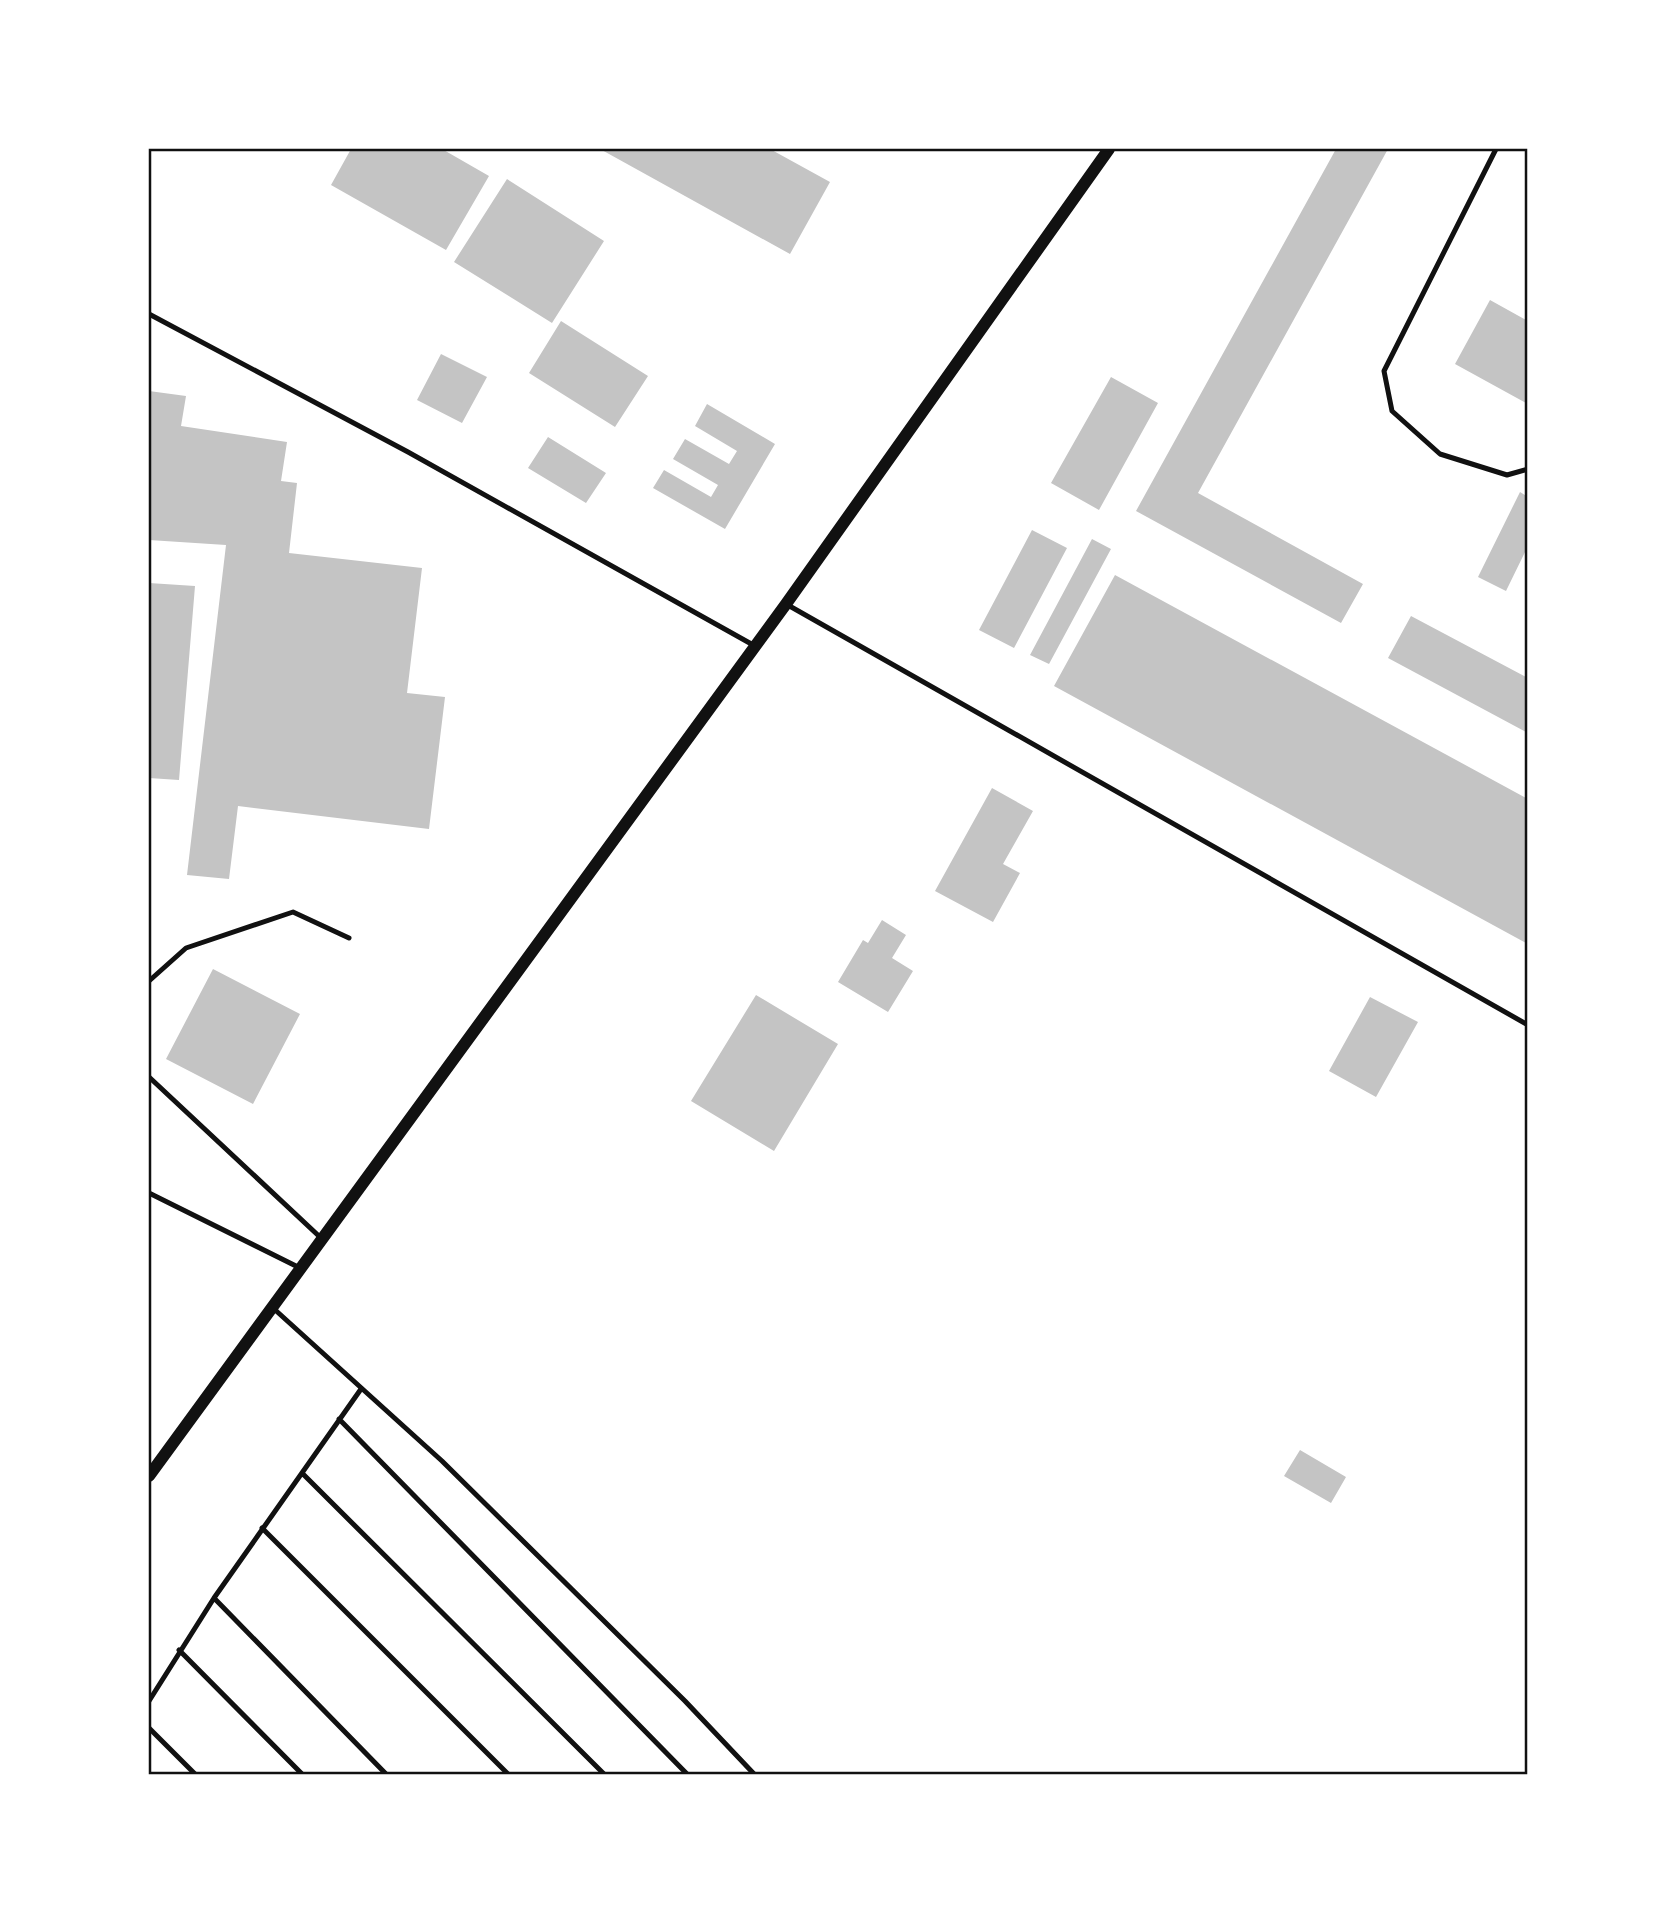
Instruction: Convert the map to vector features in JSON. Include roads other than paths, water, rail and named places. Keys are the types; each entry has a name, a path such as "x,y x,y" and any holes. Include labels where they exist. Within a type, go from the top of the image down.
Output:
{"street":[{"path":"149,1476 786,604 1109,149"}],"lane":[{"path":"1496,149 1384,371 1392,411 1440,454 1507,475 1528,469"},
{"path":"149,314 408,452 755,646"},
{"path":"786,604 1528,1025"},
{"path":"149,981 186,948 293,912 349,938"},
{"path":"149,1077 321,1238"},
{"path":"149,1193 300,1268"},
{"path":"271,1306 442,1461 685,1701 755,1775"},
{"path":"149,1701 214,1598 262,1528 303,1475 360,1389"},
{"path":"339,1419 688,1775"},
{"path":"303,1475 605,1775"},
{"path":"262,1528 509,1775"},
{"path":"214,1598 387,1775"},
{"path":"179,1650 303,1775"},
{"path":"149,1728 196,1775"}]}
